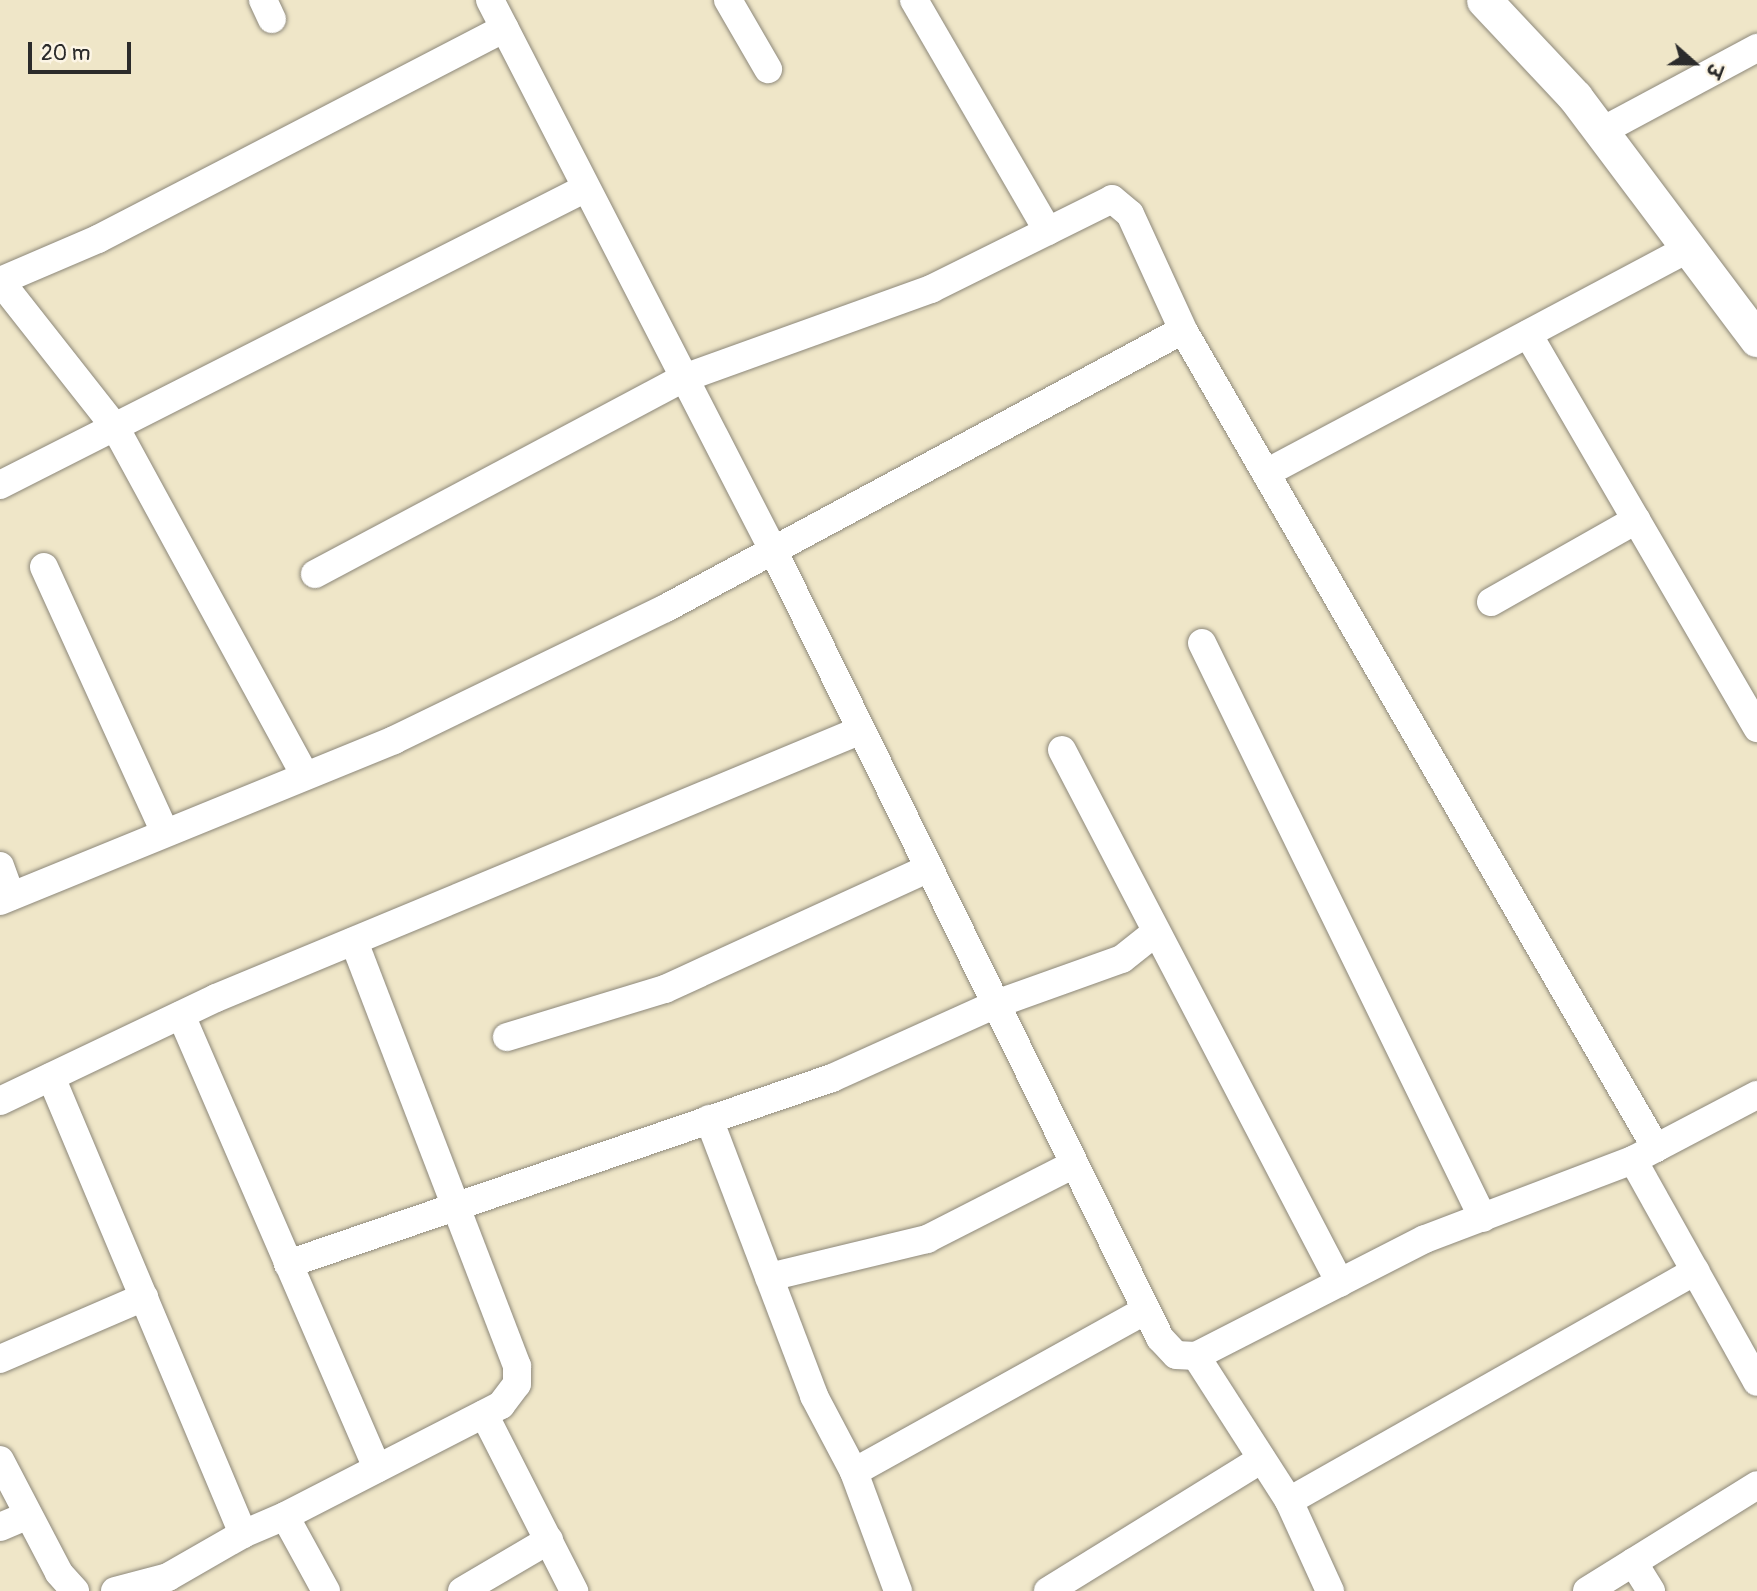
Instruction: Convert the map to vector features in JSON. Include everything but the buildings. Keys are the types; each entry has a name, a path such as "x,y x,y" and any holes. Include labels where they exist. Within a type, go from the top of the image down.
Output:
{"street":[{"path":"490,0 773,550 1146,1310 1175,1355 1196,1356 1340,1283 1482,1218 1644,1154 1757,1095"},
{"path":"728,0 768,69"},
{"path":"914,0 1048,231"},
{"path":"1484,0 1602,131 1757,339"},
{"path":"304,776 115,427 0,281 98,239 505,28"},
{"path":"1602,131 1757,48"},
{"path":"0,485 586,188"},
{"path":"315,575 684,378 931,289 1100,204 1123,204 1183,330 1266,473 1644,1154 1695,1271 1757,1382"},
{"path":"1266,473 1691,247"},
{"path":"0,866 6,898 394,740 773,550 1183,330"},
{"path":"1528,334 1757,727"},
{"path":"1491,602 1636,520"},
{"path":"44,567 165,833"},
{"path":"1202,642 1482,1218"},
{"path":"0,1101 181,1015 861,730"},
{"path":"1062,750 1340,1283"},
{"path":"507,1037 686,981 929,868"},
{"path":"288,1264 455,1204 832,1078 996,1004 1122,959 1156,932"},
{"path":"115,1591 168,1577 243,1534 285,1516 484,1414 513,1395 517,1366 354,941"},
{"path":"181,1015 377,1468"},
{"path":"51,1077 243,1534"},
{"path":"709,1118 814,1396 854,1472 898,1591"},
{"path":"769,1276 926,1238 1074,1164"},
{"path":"1289,1501 1695,1271"},
{"path":"0,1359 144,1297"},
{"path":"854,1472 1146,1310"},
{"path":"1196,1356 1289,1501 1330,1591"},
{"path":"484,1414 574,1591"},
{"path":"1048,1591 1262,1459"},
{"path":"0,1460 28,1515 75,1591"},
{"path":"1587,1591 1757,1485"},
{"path":"0,1527 28,1515"},
{"path":"285,1516 326,1591"},
{"path":"462,1591 548,1540"},
{"path":"1633,1562 1651,1591"}]}
